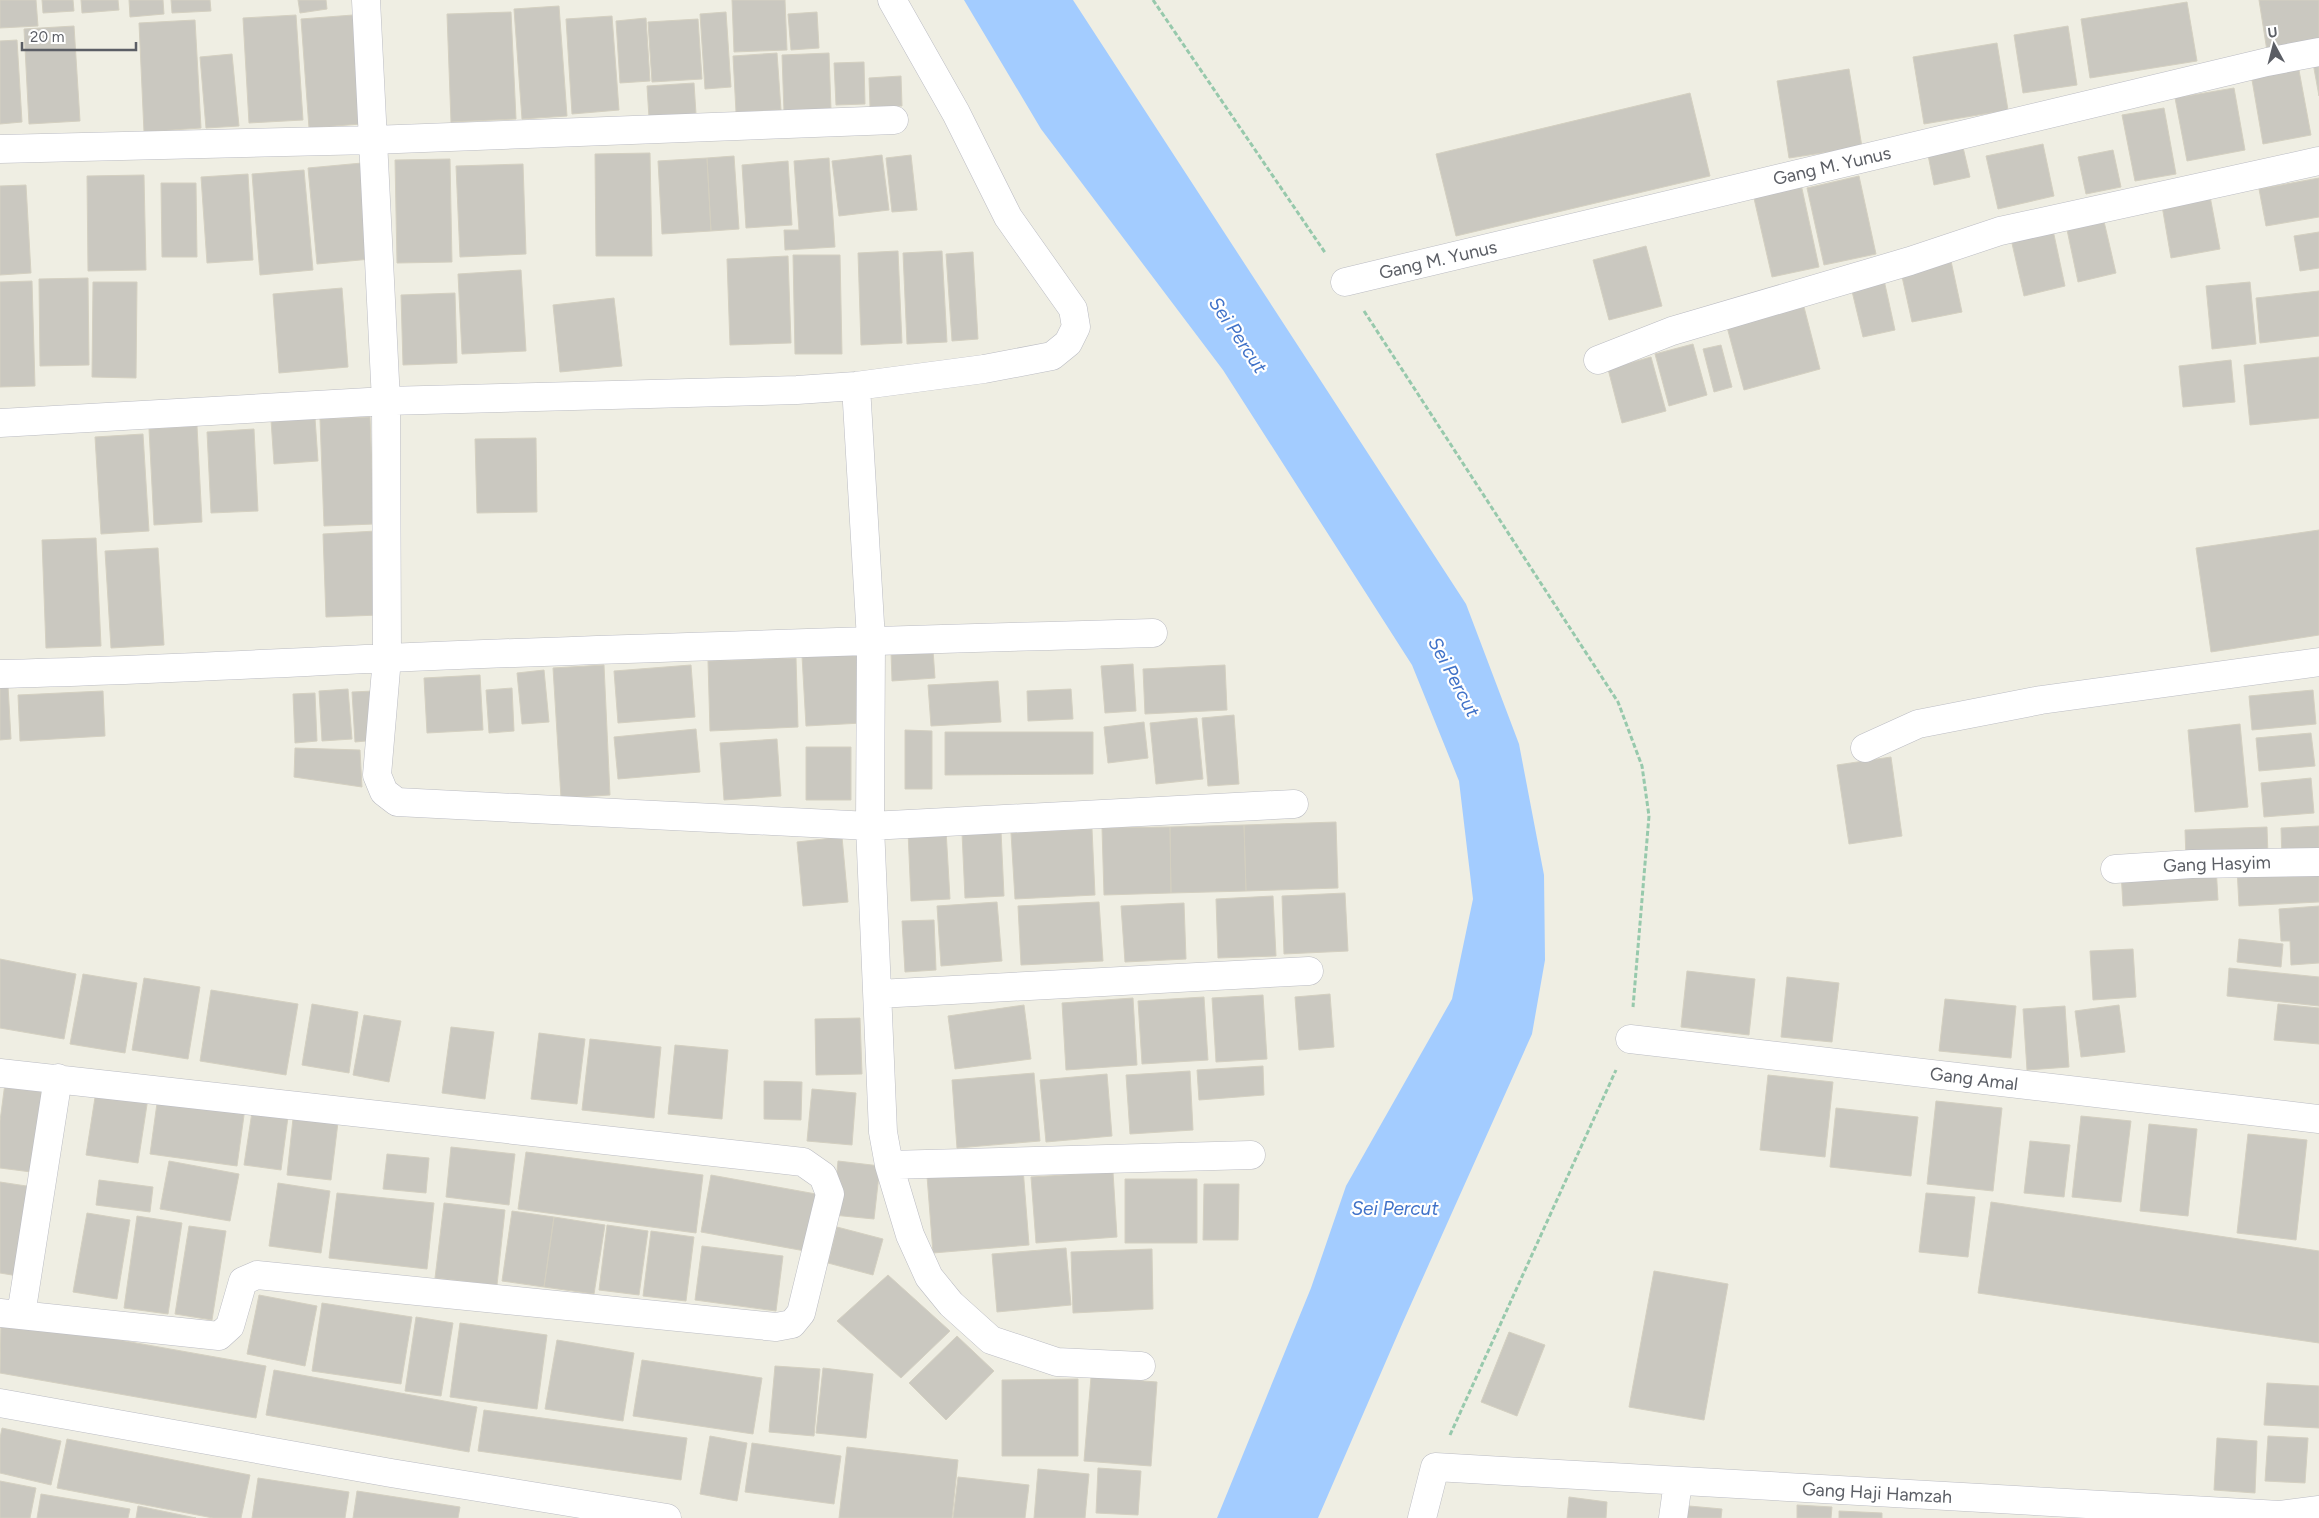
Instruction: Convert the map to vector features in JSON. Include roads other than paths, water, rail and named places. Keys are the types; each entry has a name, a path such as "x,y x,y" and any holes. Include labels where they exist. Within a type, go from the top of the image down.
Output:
{"street":[{"path":"366,0 386,401 387,658 377,775 384,792 397,802 870,826 1294,804"},
{"path":"0,423 386,401 797,390 856,386 984,369 1052,356 1068,343 1076,327 1073,309 1008,216 956,112 892,0"},
{"name":"Gang M. Yunus","path":"1345,282 2267,62 2319,52"},
{"path":"0,149 372,140 894,120"},
{"path":"1598,360 1672,331 1910,261 2000,231 2319,161"},
{"path":"856,386 871,640 870,826 883,1132 889,1165 910,1235 929,1277 951,1304 991,1340 1057,1362 1141,1366"},
{"path":"0,674 125,672 387,658 871,640 1153,634"},
{"path":"1865,748 1918,724 2041,700 2319,662"},
{"name":"Gang Hasyim","path":"2115,869 2192,864 2319,862"},
{"path":"878,994 1309,971"},
{"name":"Gang Amal","path":"1630,1039 2319,1119"},
{"path":"0,1072 58,1078 803,1162 823,1176 830,1194 801,1313 792,1324 776,1327 257,1275 243,1282 230,1326 220,1336 10,1314 58,1078"},
{"path":"889,1165 1251,1155"},
{"path":"0,1403 391,1473 667,1518"},
{"name":"Gang Haji Hamzah","path":"1422,1518 1435,1467 2280,1515 2319,1510"},
{"path":"1673,1518 1678,1482"}],"water":[{"name":"Sei Percut","path":"964,0 1073,0 1466,604 1519,744 1544,875 1545,960 1532,1034 1403,1322 1318,1518 1217,1518 1311,1288 1346,1186 1452,999 1473,899 1459,781 1412,665 1223,370 1041,129"}]}
